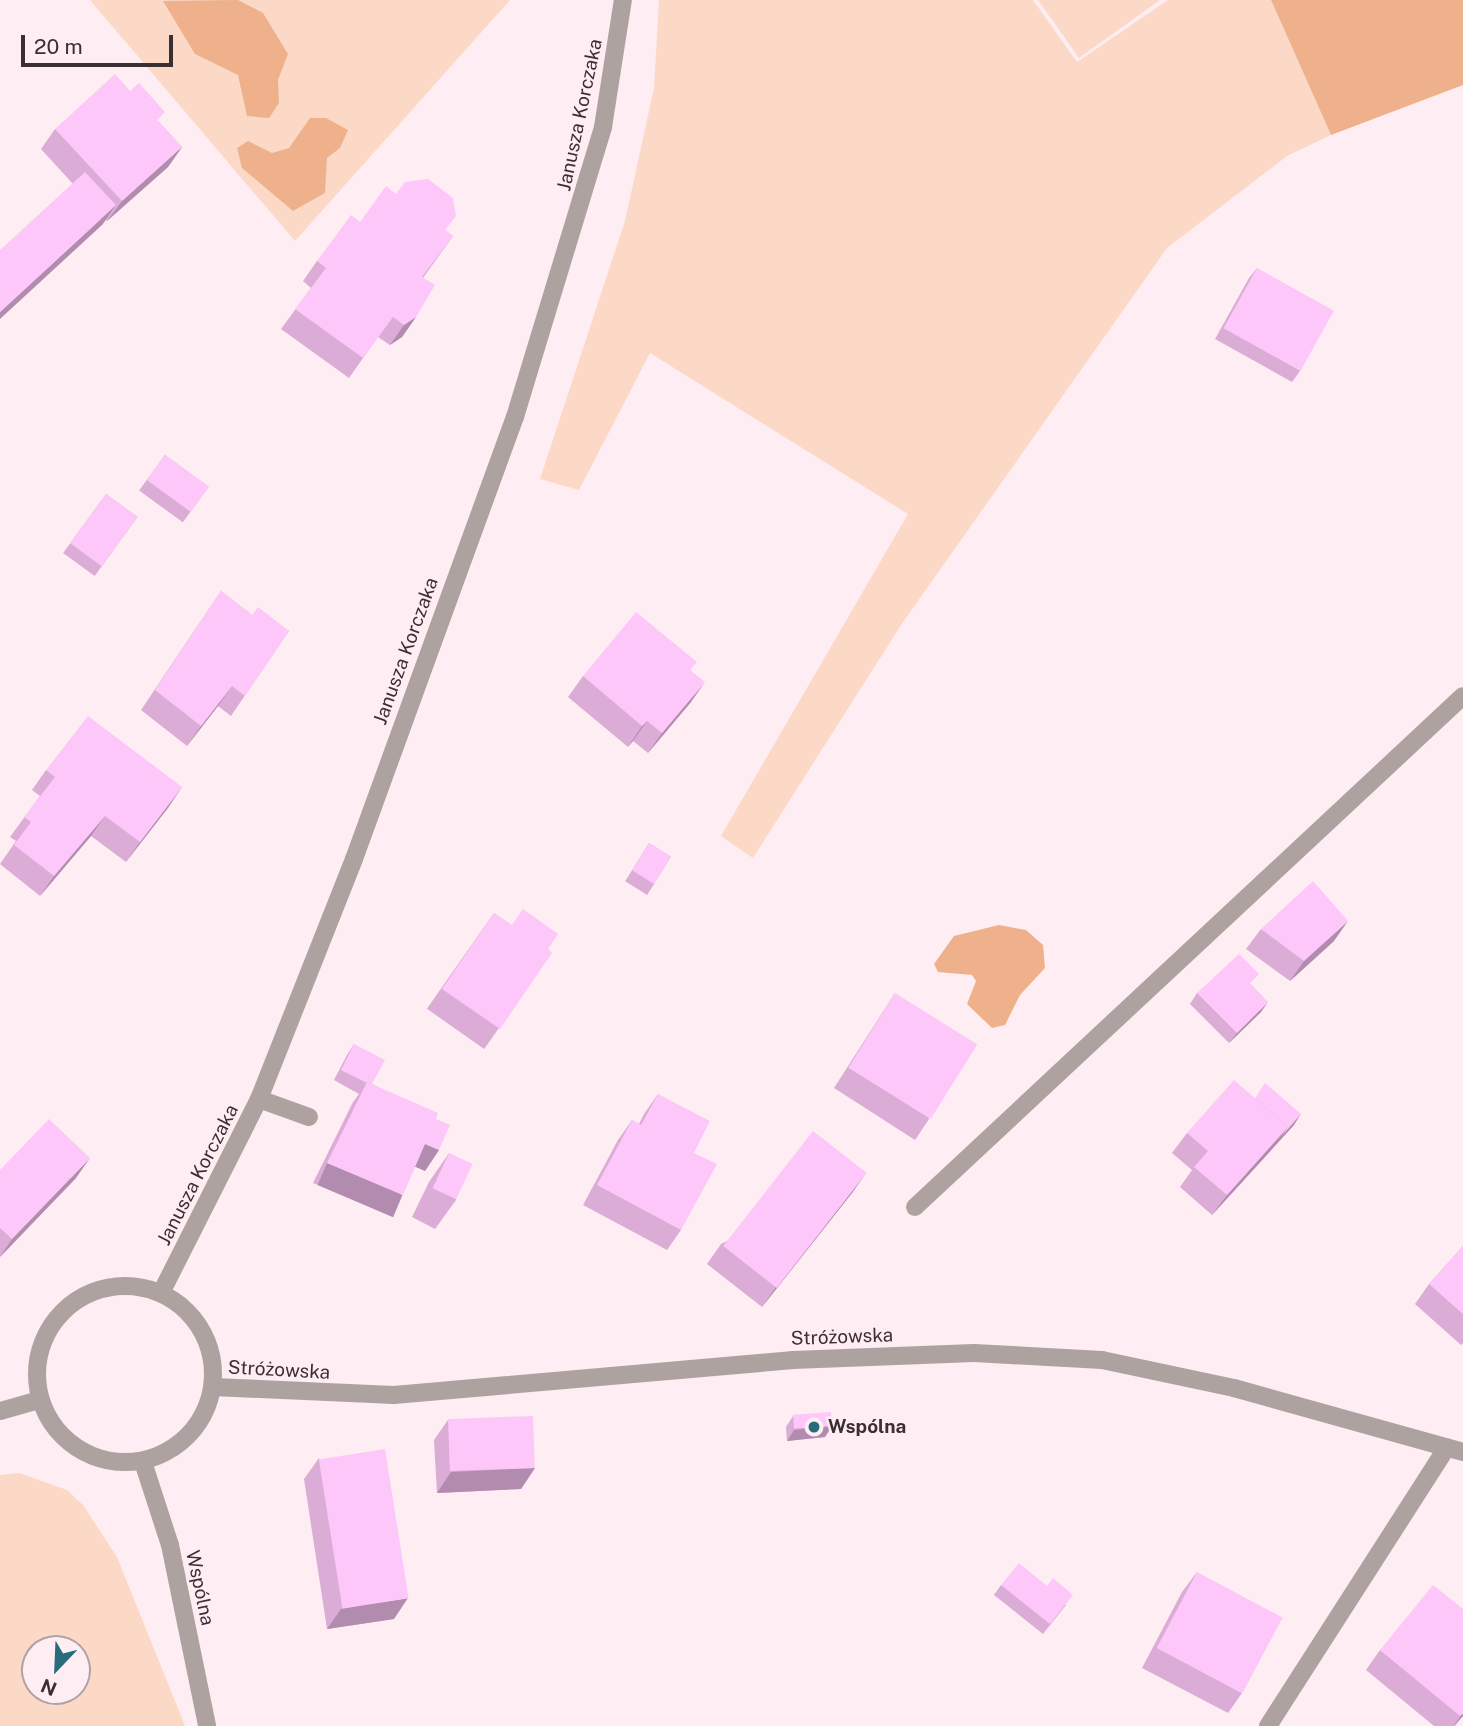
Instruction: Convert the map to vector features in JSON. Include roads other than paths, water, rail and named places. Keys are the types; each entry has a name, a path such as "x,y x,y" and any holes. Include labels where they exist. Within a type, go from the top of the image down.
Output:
{"street":[{"name":"Janusza Korczaka","path":"161,1293 259,1099 354,859 515,417 587,188 623,0"},
{"path":"915,1207 1463,696"},
{"path":"259,1099 309,1117"},
{"path":"121,1285 161,1293 185,1308 203,1331 214,1387 190,1436 143,1462 100,1460 62,1437 39,1400 36,1360 46,1335 82,1295 121,1285"},
{"name":"Stróżowska","path":"214,1387 394,1395 793,1360 974,1353 1102,1360 1234,1388 1455,1449"},
{"path":"0,1411 39,1400"},
{"path":"1268,1726 1455,1449"},
{"name":"Wspólna","path":"143,1462 170,1545 207,1726"}],"place":[{"name":"Wspólna","path":"814,1427"}]}
